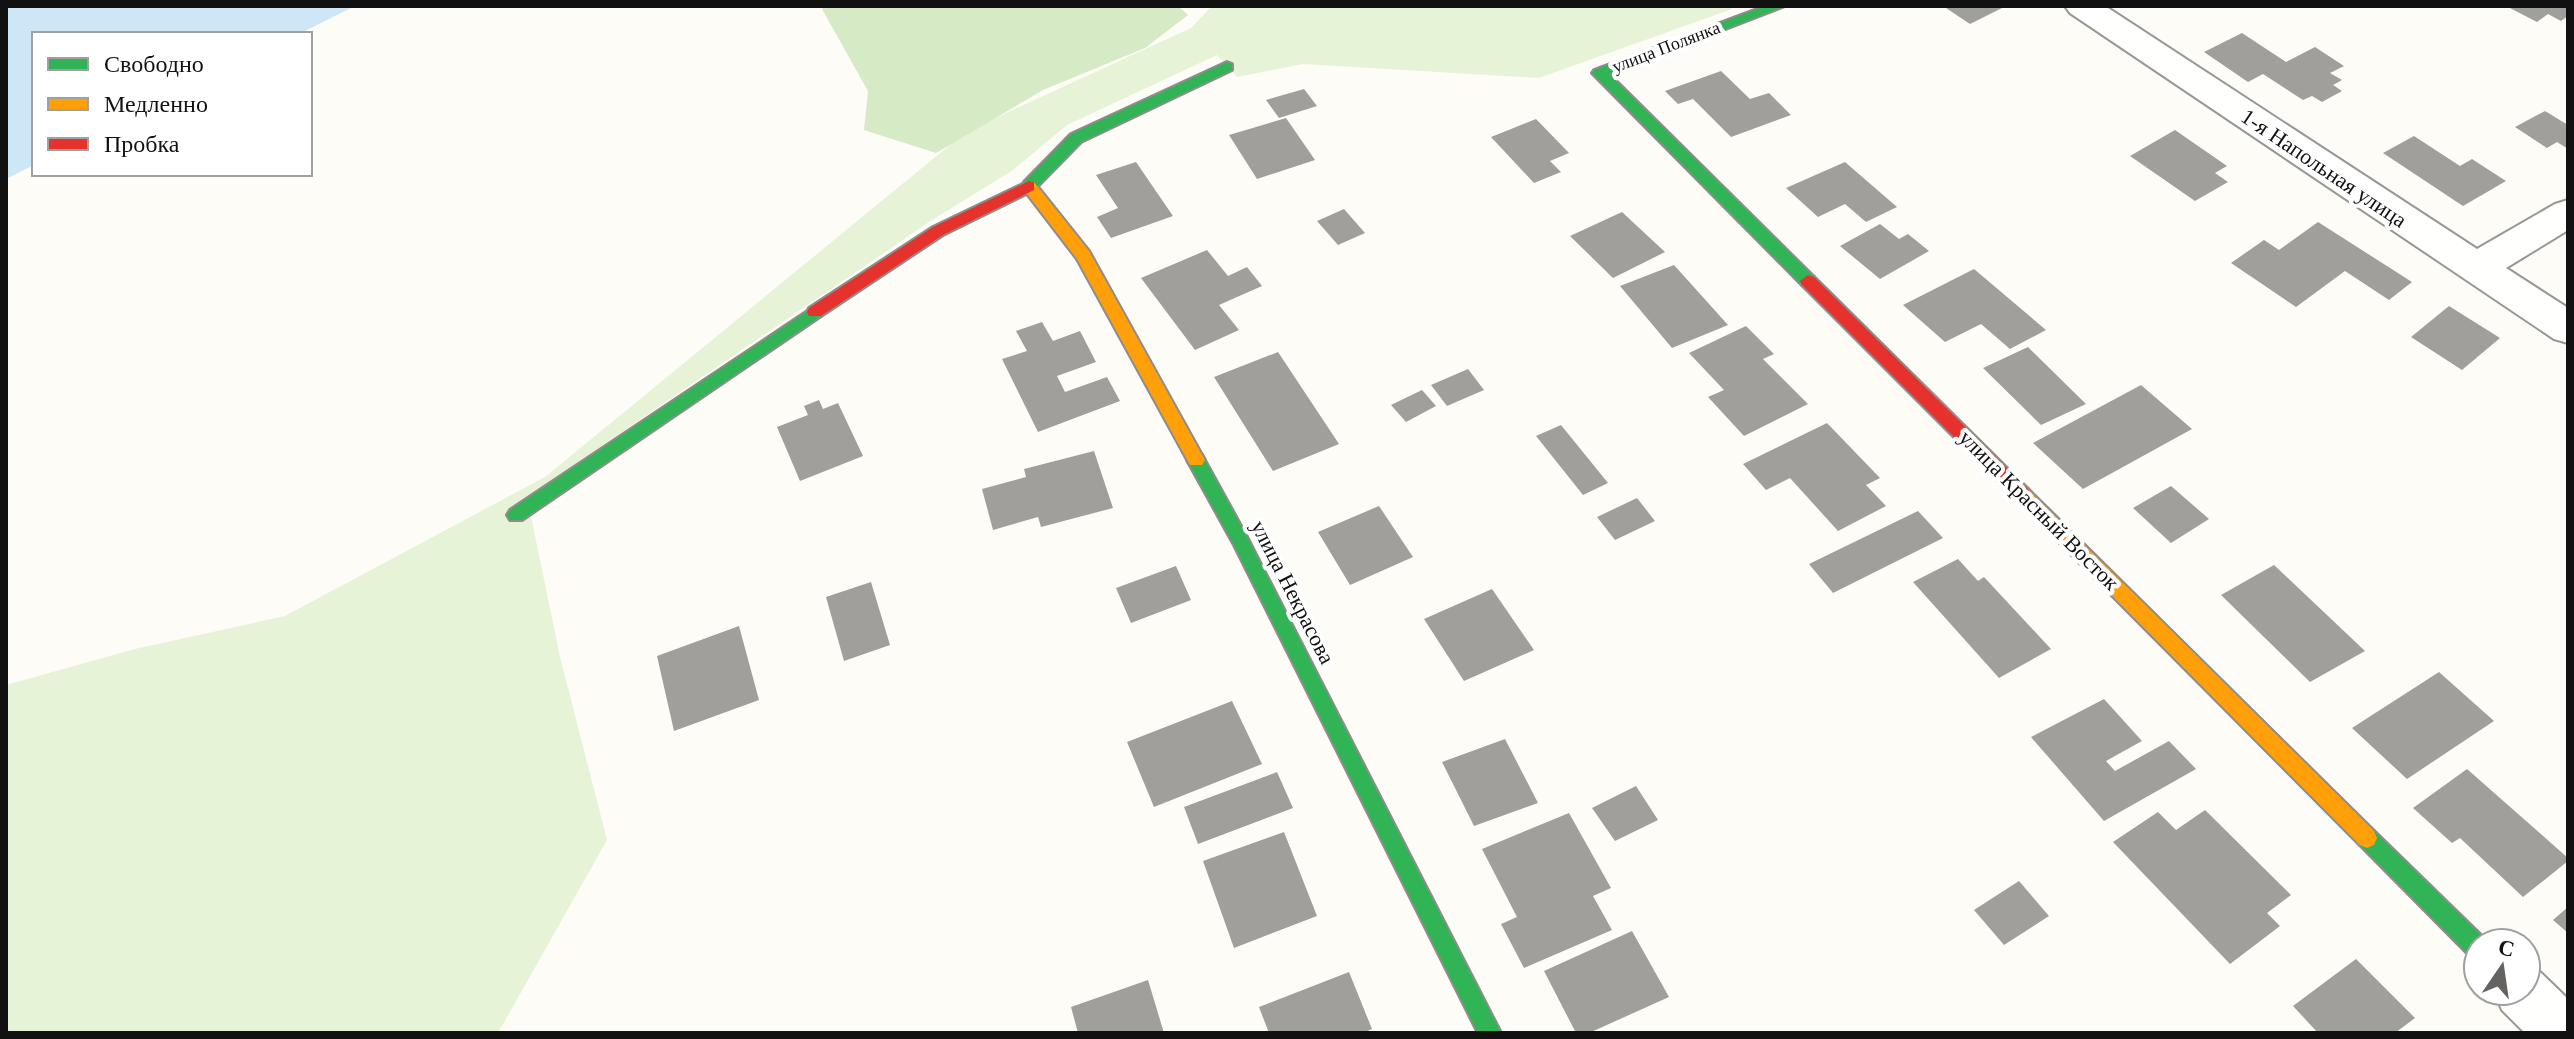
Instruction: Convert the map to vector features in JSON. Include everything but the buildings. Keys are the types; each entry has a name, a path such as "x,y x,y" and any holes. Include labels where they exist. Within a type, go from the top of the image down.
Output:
{"street":[{"name":"улица Полянка","path":"1599,73 1778,6"},
{"name":"1-я Напольная улица","path":"2082,6 2568,328"},
{"path":"516,515 632,434 938,231 1029,186 1076,138 1227,67"},
{"name":"улица Красный Восток","path":"1599,73 2462,932"},
{"name":"улица Некрасова","path":"1029,186 1083,255 1240,540 1490,1033"},
{"path":"2475,268 2568,213"},
{"path":"2537,1007 2564,1033"}],"green space":[{"path":"826,6 1178,6 1188,15 1145,48 1043,90 936,153 864,130 868,91 822,9"},
{"path":"1212,6 1728,6 1732,9 1539,78 1303,64 1237,77 1217,55 1067,125 1013,170 929,222 527,497 560,657 607,840 498,1033 6,1033 6,685 135,649 285,616 545,477 967,131 1191,28"}],"water":[{"path":"6,6 355,6 303,32 32,32 32,166 6,179"}],"traffic: fast":[{"path":"1778,6 1599,73 1808,281"},
{"path":"1029,186 1076,138 1227,67"},
{"path":"516,515 815,312"},
{"path":"1196,460 1240,540 1490,1033"},
{"path":"2367,838 2462,932"}],"traffic: slow":[{"path":"1029,186 1083,255 1196,460"},
{"path":"2022,494 2367,838"}],"traffic: jam":[{"path":"815,312 938,231 1029,186"},
{"path":"1808,281 2022,494"}]}
